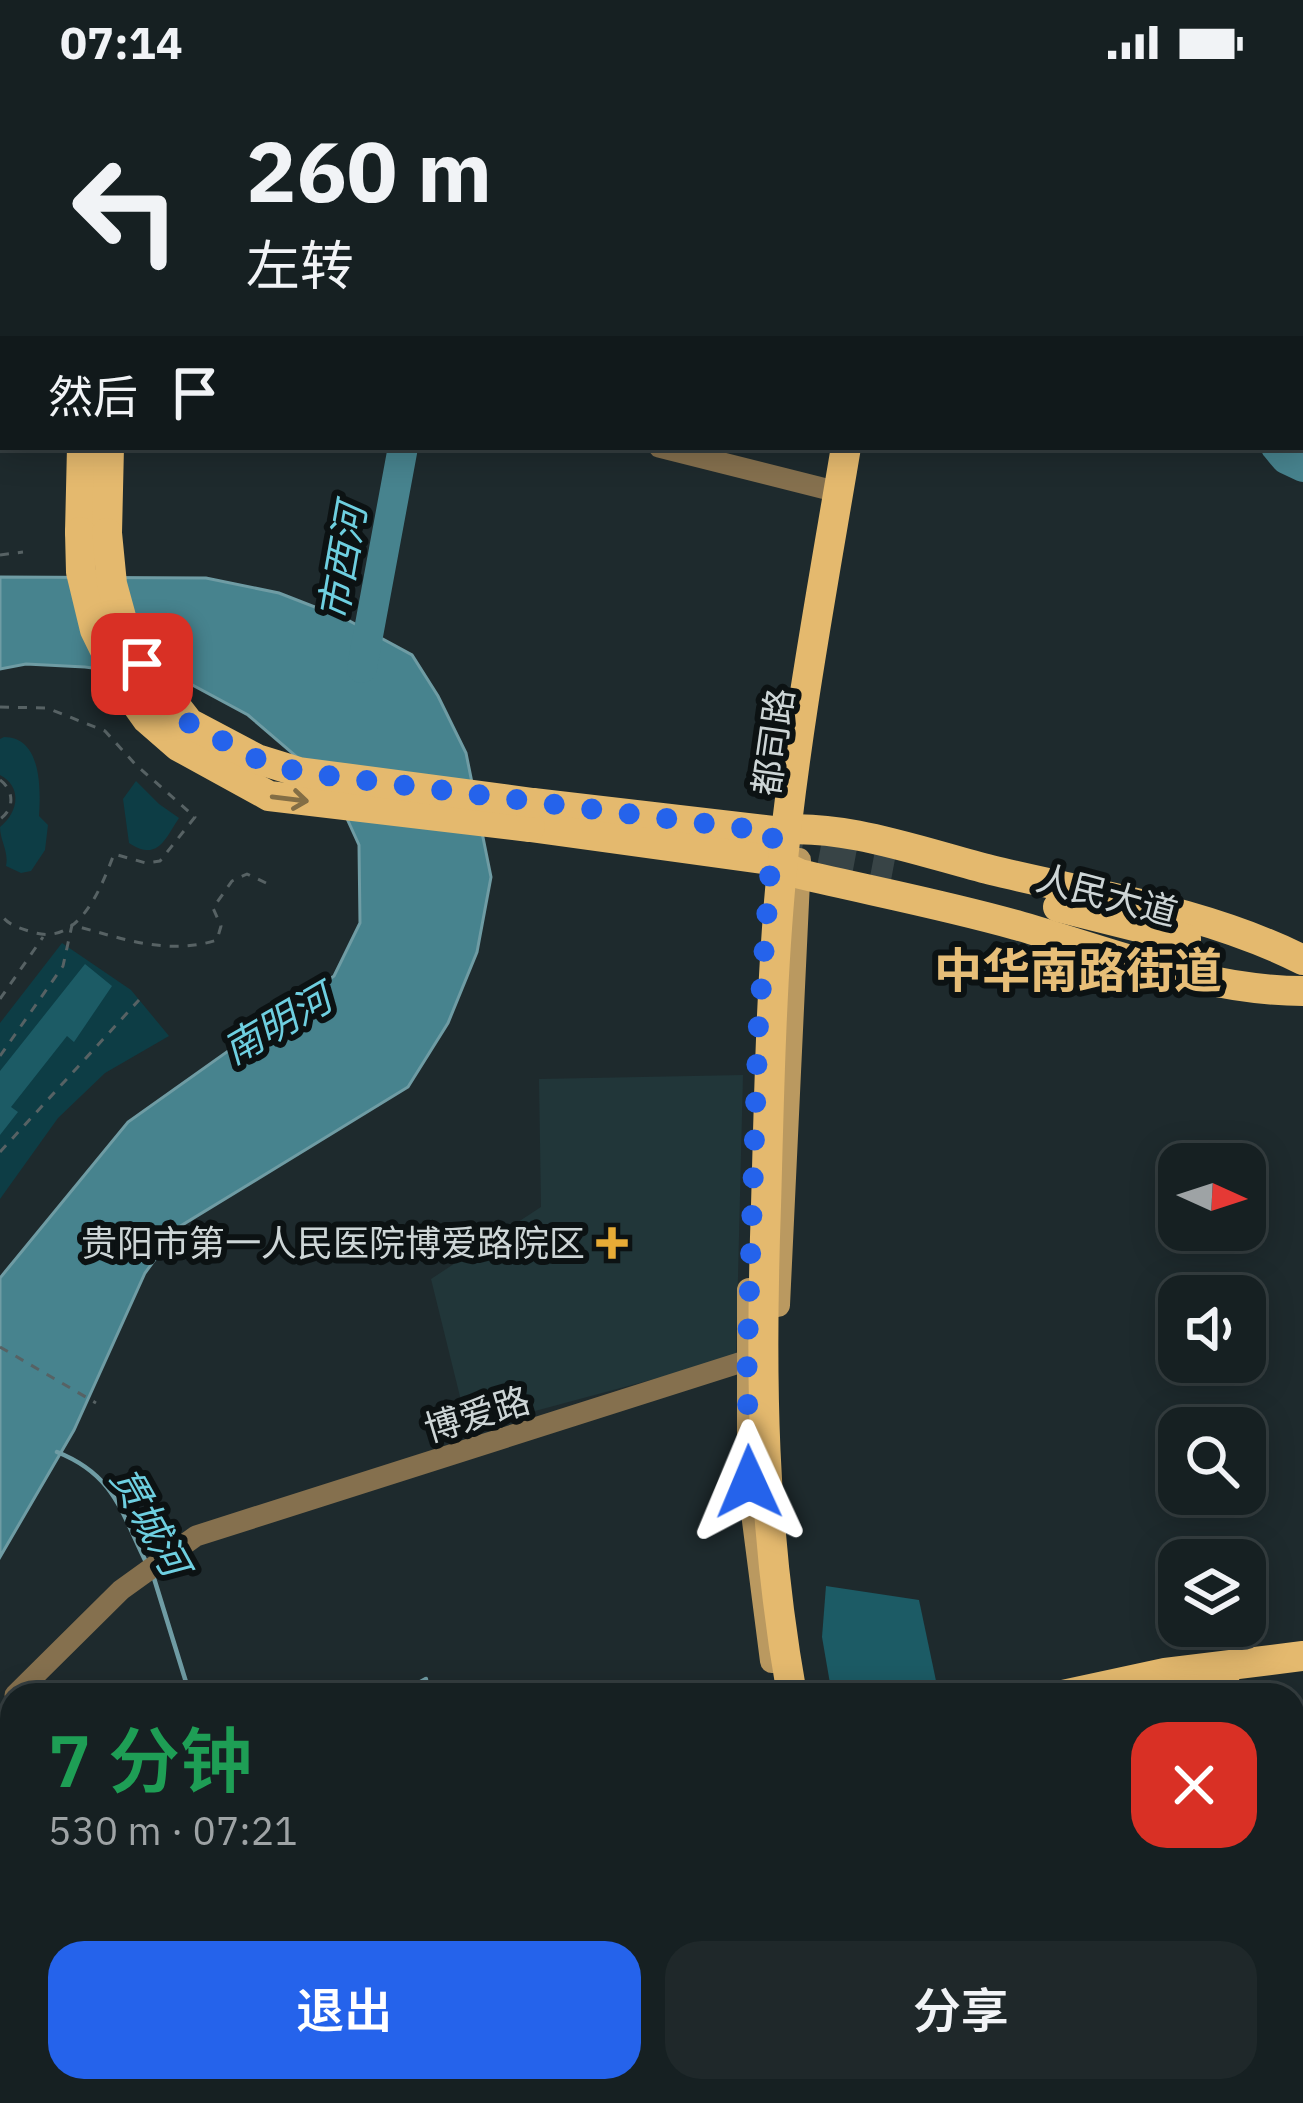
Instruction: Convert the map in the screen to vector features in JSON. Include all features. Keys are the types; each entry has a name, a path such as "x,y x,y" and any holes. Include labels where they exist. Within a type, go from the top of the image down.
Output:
{"main road":[{"path":"82,450 93,533 126,634 142,664 189,723 257,759 299,772 532,815 781,839 1188,918 1267,941 1303,962"},
{"path":"93,533 108,450"},
{"name":"都司路","path":"775,1683 749,1482 747,1363 758,1032 832,450"},
{"path":"790,1683 775,1600 764,1480 761,1363 771,1032 781,879 801,714 845,450"},
{"name":"都司路","path":"803,1683 788,1600 776,1479 775,1349 800,874 781,839 815,717 860,450"},
{"path":"781,839 800,874 1010,923 1255,991 1303,988"},
{"name":"人民大道","path":"1303,962 1129,926 894,868 1108,939 1303,988"},
{"path":"1119,1683 1303,1656"},
{"path":"1235,1683 1303,1677"}],"street":[{"path":"671,450 826,489"},
{"name":"博爱路","path":"28,1683 121,1590 196,1536 747,1363 775,1349"}],"path":[{"path":"0,555 22,552"},
{"path":"0,707 47,708 105,731 195,817 160,861 146,863 114,854 94,901 72,925 44,935 0,999"},
{"path":"0,780 11,794 11,805 0,819"},
{"path":"72,925 171,950 192,948 217,940 221,926 213,908 232,881 247,874 266,883"},
{"path":"0,913 3,922 44,935"},
{"path":"0,1056 63,966 72,925"},
{"path":"0,1152 139,1000"},
{"path":"0,1347 96,1403"}],"shaded area":[{"path":"0,739 16,739 32,754 39,778 39,816 48,825 45,850 31,871 21,873 6,866 0,832 15,800 12,786 0,775"},
{"path":"136,781 179,818 154,849 129,843 123,799"},
{"path":"62,943 131,990 169,1036 105,1073 58,1118 0,1199 0,1023"},
{"name":"贵阳市第一人民医院博爱路院区","path":"743,1075 736,1357 468,1429 431,1279 541,1207 539,1079"}],"water":[{"name":"南明河","path":"0,577 206,578 279,593 346,619 412,655 466,753 491,877 477,952 448,1023 408,1087 179,1227 145,1273 74,1430 0,1557 0,1278 128,1122 334,976 360,923 359,845 333,788 248,715 183,680 85,667 26,664 0,669"}],"building":[{"path":"85,964 112,986 74,1042 67,1036 11,1107 18,1112 0,1135 0,1071"},
{"path":"826,1586 919,1600 936,1683 830,1683 822,1637"}],"waterway":[{"name":"市西河","path":"362,668 402,450"},
{"name":"市西河","path":"1278,450 1303,467"},
{"name":"贯城河","path":"57,1452 104,1484 147,1564"},
{"name":"贯城河","path":"153,1575 186,1683"},
{"name":"贯城河","path":"419,1683 426,1679"}],"tunnel":[{"path":"765,851 892,875"}],"place":[{"name":"贵阳市第一人民医院博爱路院区","path":"612,1243"}],"district":[{"name":"中华南路街道","path":"1078,971"}],"route":[{"path":"142,664 189,723 257,759 299,772 773,832 758,1032 747,1363 749,1482"}]}
